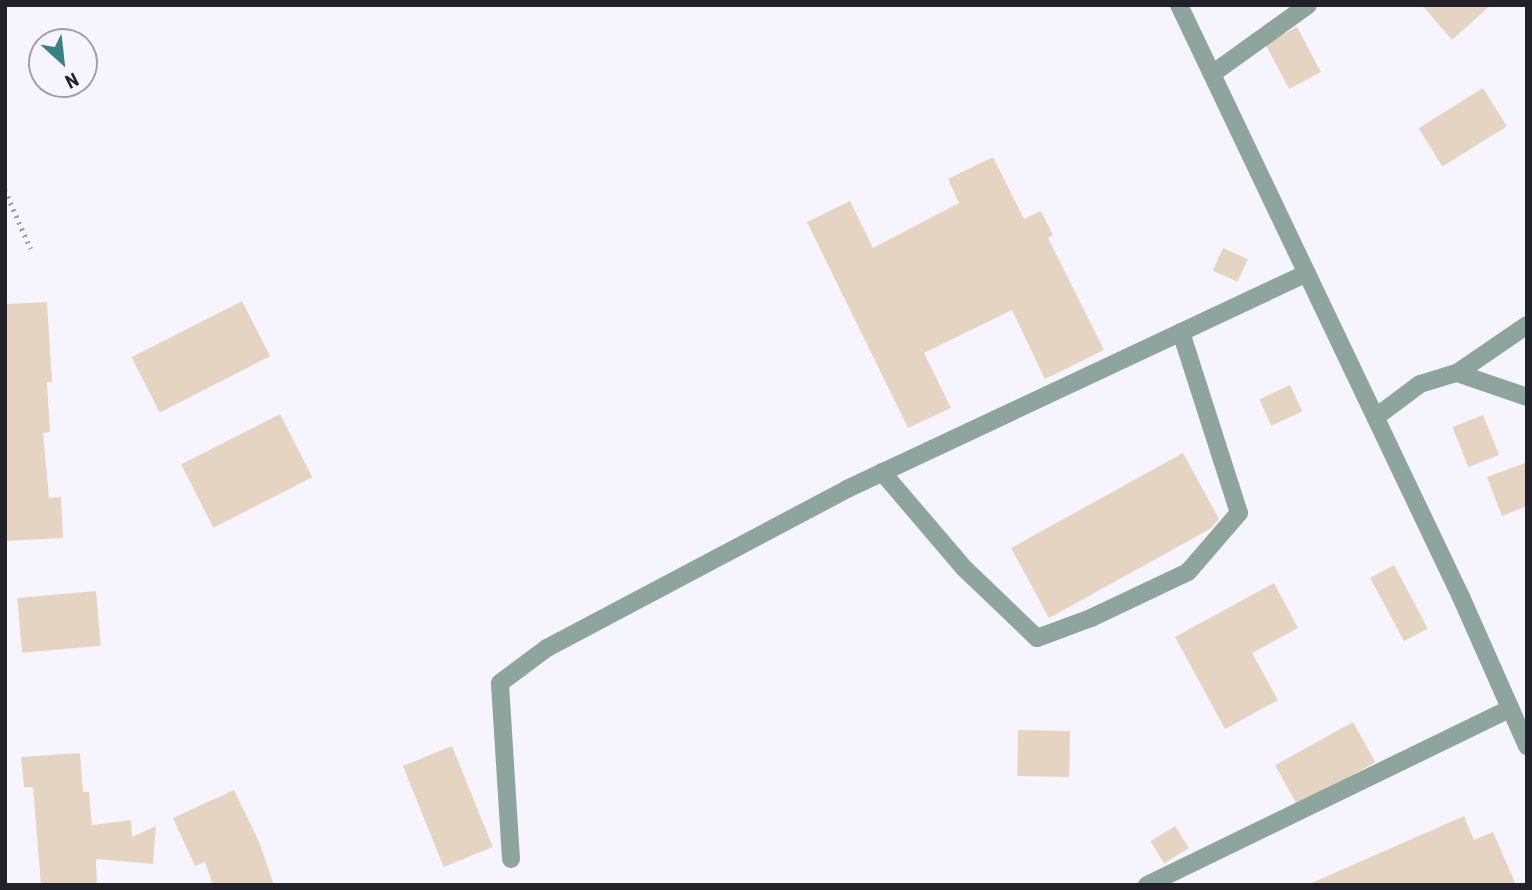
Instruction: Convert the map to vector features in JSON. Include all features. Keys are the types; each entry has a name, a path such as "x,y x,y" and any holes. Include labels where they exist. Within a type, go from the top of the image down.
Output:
{"street":[{"path":"1179,5 1376,417 1527,746"},
{"path":"1213,74 1308,5"},
{"path":"511,859 500,683 547,648 882,472 1307,273"},
{"path":"1376,417 1420,384 1457,373 1527,325"},
{"path":"882,472 964,568 1037,638 1091,618 1188,572 1240,513 1181,332"},
{"path":"1457,373 1527,397"},
{"path":"1147,885 1510,709"}],"path":[{"path":"5,190 32,249"}],"building":[{"path":"1422,5 1491,5 1452,40"},
{"path":"1297,27 1321,72 1289,89 1265,44"},
{"path":"1483,88 1507,126 1442,166 1419,128"},
{"path":"993,157 1024,219 1041,211 1053,235 1048,238 1104,350 1045,379 1012,310 924,353 951,408 908,428 807,222 850,201 873,248 959,203 948,179"},
{"path":"1223,248 1248,259 1237,282 1213,271"},
{"path":"242,301 270,356 160,413 132,357"},
{"path":"47,302 52,382 47,382 50,432 43,433 49,498 61,497 63,538 5,541 5,304"},
{"path":"1290,385 1302,411 1271,426 1259,399"},
{"path":"280,414 312,477 213,528 181,464"},
{"path":"1483,415 1499,455 1469,467 1452,427"},
{"path":"1183,453 1219,519 1210,529 1049,618 1011,548"},
{"path":"1527,462 1527,506 1502,516 1487,477"},
{"path":"1394,565 1428,629 1404,641 1370,578"},
{"path":"1274,583 1298,628 1252,653 1278,700 1225,729 1175,637"},
{"path":"96,591 101,646 22,653 17,598"},
{"path":"1353,722 1375,762 1297,805 1275,765"},
{"path":"1018,730 1070,731 1069,777 1017,776"},
{"path":"452,746 493,847 444,867 403,766"},
{"path":"80,753 83,792 89,792 92,825 131,820 132,837 156,826 153,864 96,859 97,885 41,885 33,787 24,787 21,757"},
{"path":"234,790 259,842 274,885 213,885 205,862 195,866 173,818"},
{"path":"1464,816 1474,840 1493,832 1516,885 1307,885"},
{"path":"1175,826 1189,848 1164,863 1150,841"}]}
